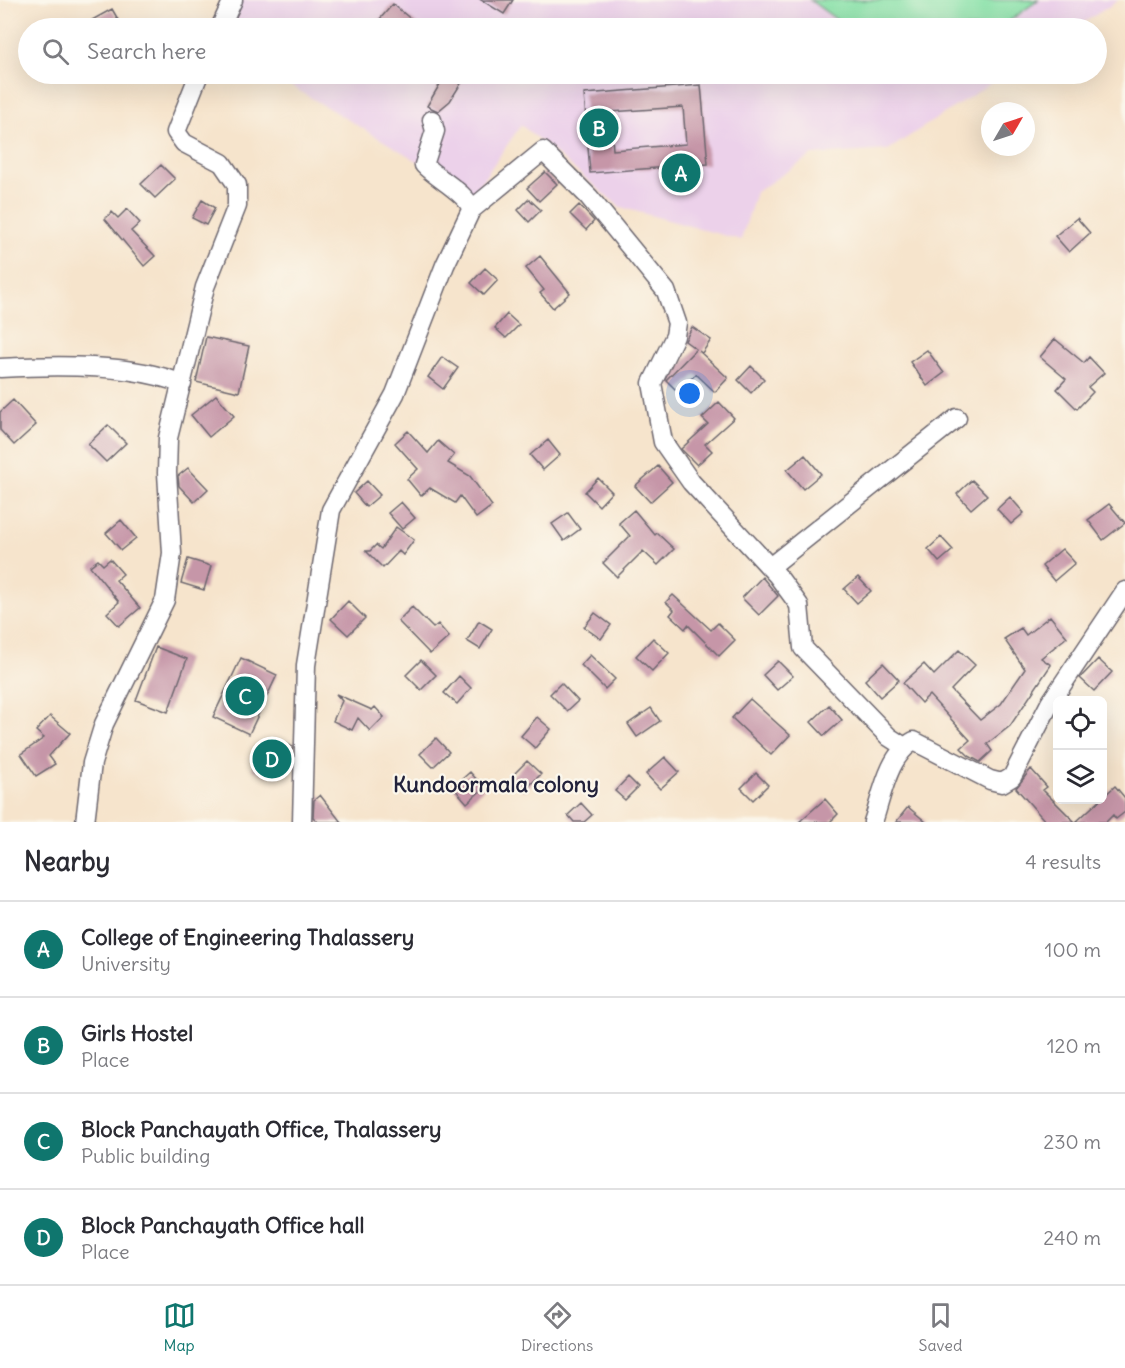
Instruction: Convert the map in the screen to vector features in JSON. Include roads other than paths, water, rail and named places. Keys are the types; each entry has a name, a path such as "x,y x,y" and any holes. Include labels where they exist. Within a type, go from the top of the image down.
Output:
{"street":[{"path":"224,18 233,0"},
{"path":"85,822 92,763 104,724 165,600 172,553 167,473 168,438 205,286 237,206 237,185 222,164 184,143 176,132 195,84"},
{"path":"432,120 435,131 424,165 434,176 465,198 471,210"},
{"path":"302,822 306,665 331,510 394,394 445,265 471,210 543,151 596,206 666,291 677,323 675,336 652,383 663,442 691,483 770,567 799,605 803,648 889,737 903,746"},
{"path":"0,368 62,365 164,376 182,384"},
{"path":"770,567 957,418"},
{"path":"873,822 895,761 903,746 914,741 990,780 1002,783 1012,777 1050,704 1125,591"}],"place":[{"name":"Girls Hostel","path":"599,128"},
{"name":"College of Engineering Thalassery","path":"681,173"},
{"name":"Block Panchayath Office, Thalassery","path":"245,696"},
{"name":"Block Panchayath Office hall","path":"272,759"}],"district":[{"name":"Kundoormala colony","path":"496,784"}]}
